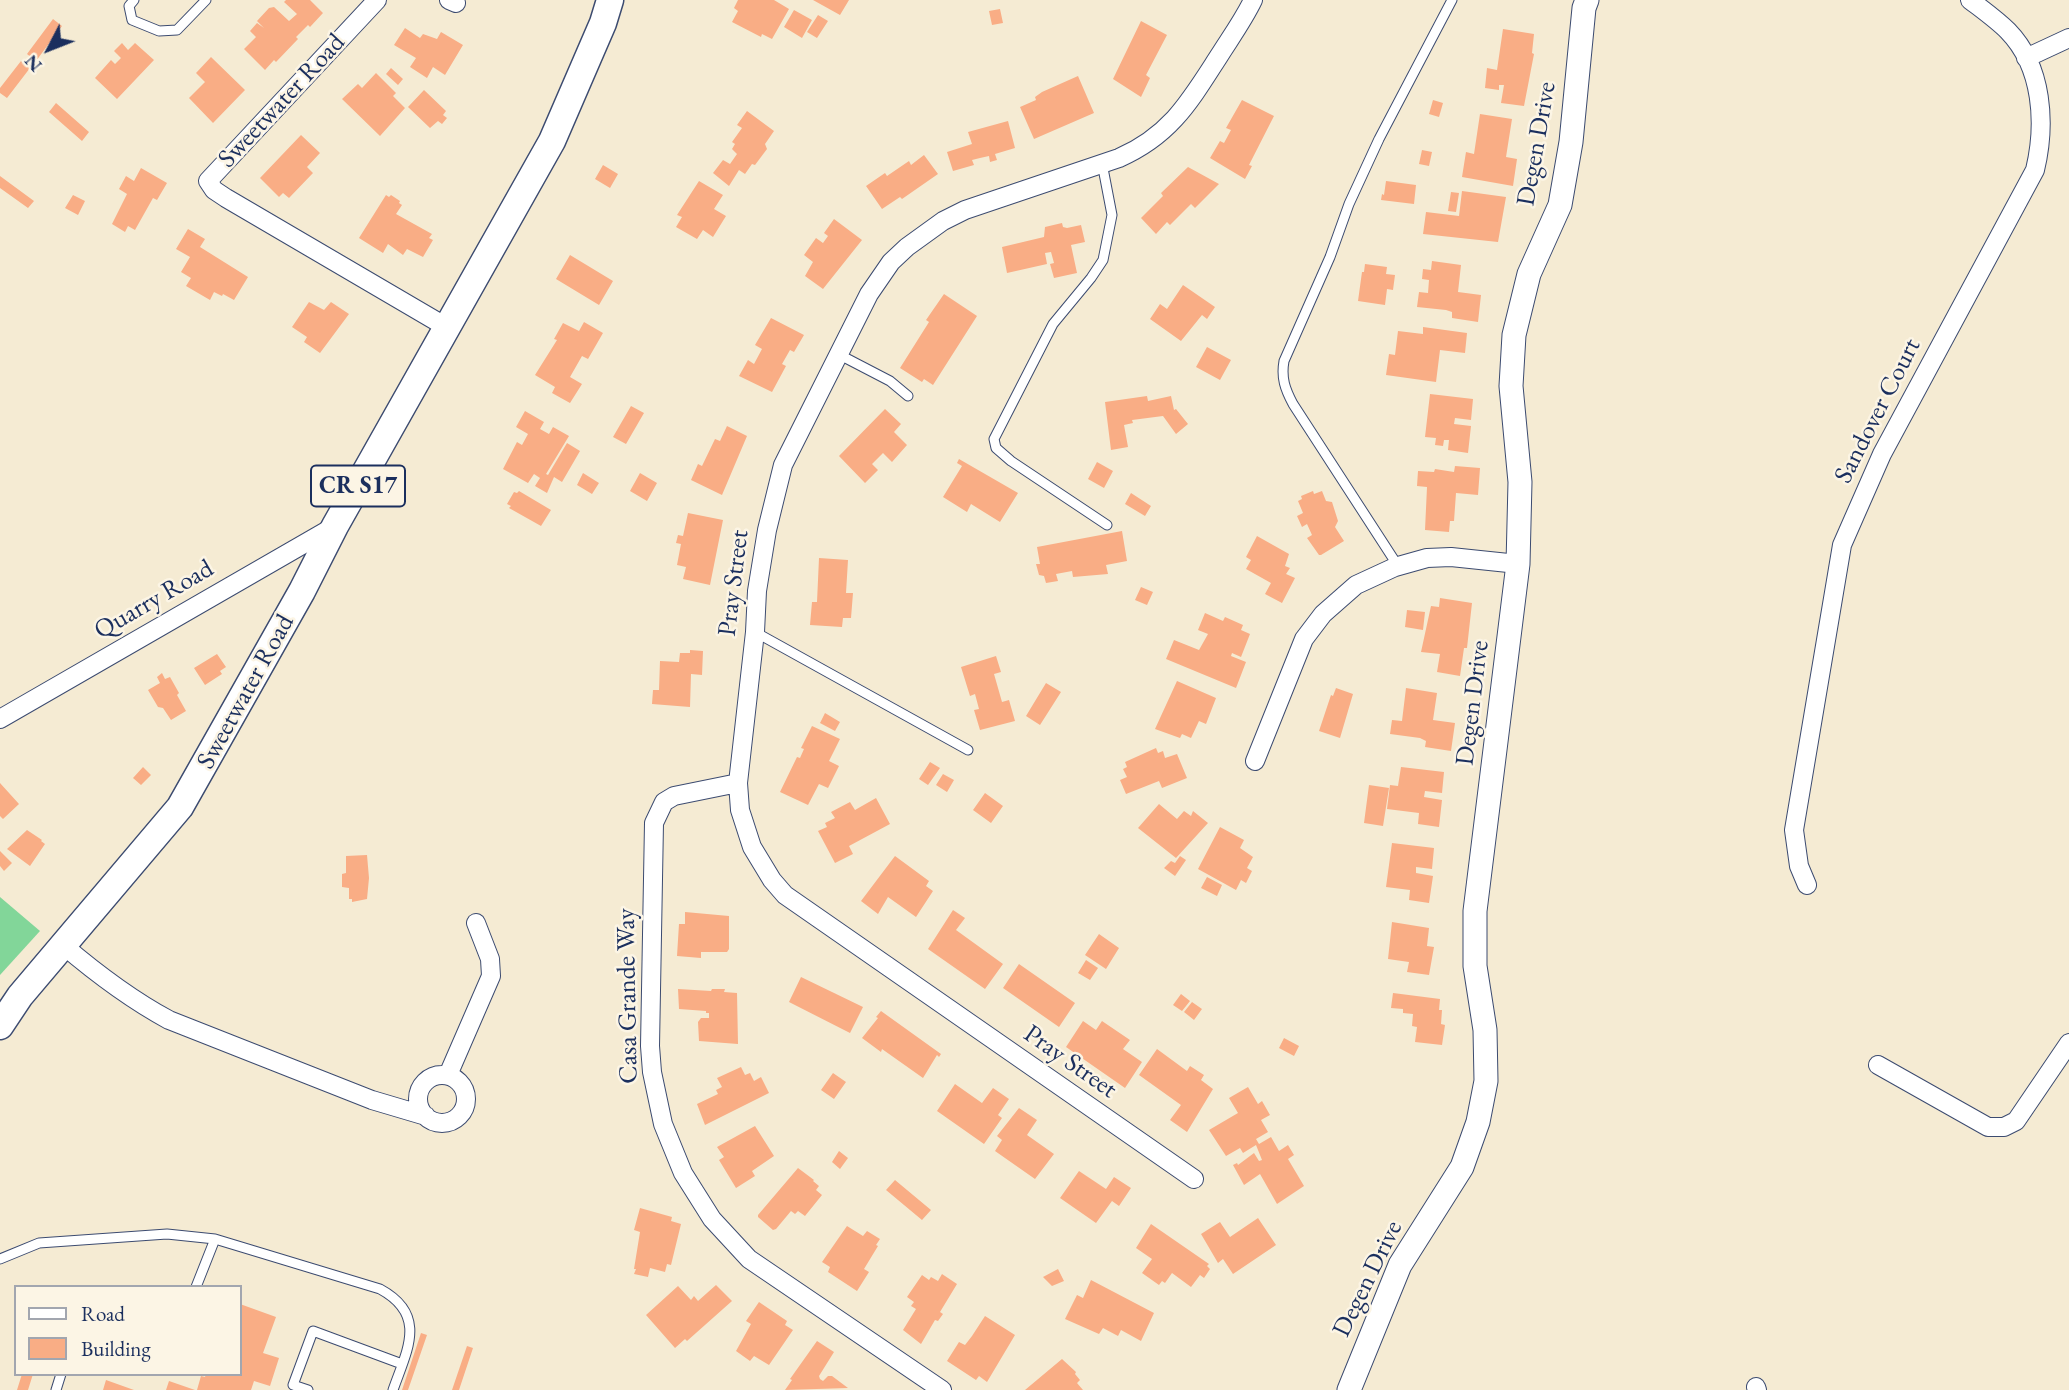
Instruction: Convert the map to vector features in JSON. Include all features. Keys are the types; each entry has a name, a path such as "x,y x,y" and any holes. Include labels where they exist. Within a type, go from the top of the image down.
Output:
{"main road":[{"name":"Sweetwater Road","path":"0,1026 20,996 180,807 552,141 603,23 610,0"}],"street":[{"name":"Sweetwater Road","path":"377,0 208,181 214,190 226,198 447,328"},
{"name":"Pray Street","path":"1194,1179 785,895 772,880 752,847 740,810 738,783 755,632 757,590 767,530 783,465 869,294 891,262 943,221 976,206 1135,151 1163,132 1190,101 1253,0"},
{"name":"Degen Drive","path":"1349,1390 1400,1265 1462,1167 1478,1122 1486,1082 1485,1030 1475,966 1475,911 1518,564 1520,482 1511,386 1514,335 1529,274 1560,205 1571,142 1587,0"},
{"name":"Sandover Court","path":"1807,886 1799,866 1794,830 1842,545 1882,454 2035,170 2039,151 2041,112 2038,92 2026,58 2009,32 1970,0"},
{"path":"2026,58 2069,37"},
{"name":"Quarry Road","path":"0,719 335,526"},
{"path":"1255,761 1304,639 1323,614 1356,585 1398,566 1427,558 1451,556 1518,564"},
{"name":"Casa Grande Way","path":"738,783 674,796 664,802 654,823 650,1046 656,1098 663,1124 682,1173 696,1196 712,1219 748,1259 942,1390"},
{"path":"448,1075 491,976 490,959 476,923"},
{"path":"63,945 111,985 143,1007 169,1020 372,1100 426,1116 433,1121 449,1122 462,1114 466,1106 465,1090 455,1078 448,1075 433,1076 421,1087 418,1102 426,1116"},
{"path":"1878,1065 1988,1127 2004,1127 2016,1121 2069,1043"}],"lane":[{"path":"134,0 130,6 132,20 159,31 177,30 206,0"},
{"path":"1398,566 1300,415 1286,390 1282,370 1330,257 1349,204 1452,0"},
{"path":"1102,163 1112,215 1103,260 1049,331 994,439 996,448 1012,461 1107,525"},
{"path":"838,354 890,381 908,396"},
{"path":"755,632 968,750"},
{"path":"0,1259 39,1242 167,1234 215,1239 380,1289 395,1297 408,1316 412,1336 393,1390"},
{"path":"197,1285 215,1239"},
{"path":"307,1390 293,1385 313,1331 402,1364"}],"green space":[{"path":"0,897 40,931 0,975"}],"building":[{"path":"310,0 323,13 265,70 244,49 256,37 250,31 257,23 264,28 257,21 269,8 274,7 289,21 297,14 284,2"},
{"path":"738,0 774,0 789,9 772,39 762,34 761,37 732,22 738,11 734,8"},
{"path":"813,0 849,0 840,15"},
{"path":"1000,9 1003,23 992,25 989,11"},
{"path":"794,10 812,20 802,38 784,27"},
{"path":"818,15 828,21 817,38 807,32"},
{"path":"53,19 62,26 36,61 27,54"},
{"path":"1141,21 1167,35 1146,75 1150,78 1141,97 1113,79"},
{"path":"405,28 420,38 423,34 437,39 441,32 463,45 445,75 433,67 427,78 410,67 416,58 394,45"},
{"path":"1503,29 1534,34 1534,54 1524,106 1501,103 1504,85 1499,85 1499,90 1485,88 1487,68 1497,70"},
{"path":"122,43 128,50 135,43 154,60 117,99 95,78 111,60 115,64 121,58 114,51"},
{"path":"211,57 245,90 213,123 189,98 205,82 196,73"},
{"path":"21,61 30,68 7,98 0,93 0,88"},
{"path":"391,68 403,79 398,85 386,74"},
{"path":"376,73 396,93 393,96 405,108 380,136 342,99 358,84 362,88"},
{"path":"1078,76 1094,113 1034,139 1020,107 1036,100 1035,97 1042,92"},
{"path":"424,90 446,111 443,115 447,118 442,124 438,121 430,128 408,107"},
{"path":"1242,100 1274,116 1249,165 1252,166 1245,179 1210,158 1220,141 1224,143 1231,130 1226,128"},
{"path":"1433,100 1443,103 1439,117 1429,114"},
{"path":"56,103 89,132 82,141 49,112"},
{"path":"747,111 774,131 765,144 767,149 755,165 752,164 745,174 739,170 729,186 713,173 723,160 730,164 737,154 732,149 735,144 732,142 742,128 737,125"},
{"path":"1480,114 1512,119 1506,157 1517,159 1513,186 1462,177 1466,152 1474,154"},
{"path":"1008,121 1015,148 995,154 997,160 990,162 989,156 972,160 974,165 953,171 947,152 972,144 968,132"},
{"path":"301,135 320,153 307,167 313,173 289,198 283,193 279,197 260,178"},
{"path":"1422,150 1432,152 1429,166 1419,164"},
{"path":"924,155 938,174 902,199 900,197 882,209 866,186 909,161 911,165"},
{"path":"603,165 618,174 610,188 595,179"},
{"path":"1188,167 1219,184 1195,208 1191,204 1170,225 1167,222 1156,234 1141,218 1163,196 1161,193"},
{"path":"141,168 167,183 157,200 153,198 135,230 128,226 125,232 112,224 127,194 119,189 126,176 134,181"},
{"path":"0,176 34,201 28,208 0,188"},
{"path":"699,181 723,195 714,209 726,216 713,237 703,230 697,239 676,227 682,217 677,215"},
{"path":"1386,181 1416,185 1414,204 1381,200"},
{"path":"1462,191 1506,197 1498,242 1423,234 1426,212 1459,216"},
{"path":"1451,192 1459,193 1456,212 1448,211"},
{"path":"73,195 85,201 78,215 65,208"},
{"path":"386,195 400,201 402,205 396,214 432,234 429,238 433,240 423,257 407,249 403,255 388,244 383,253 359,238"},
{"path":"834,219 862,240 823,289 805,276 813,262 804,255 816,238 823,243 828,236 824,233"},
{"path":"1062,223 1063,227 1067,228 1081,225 1085,242 1071,245 1077,273 1054,278 1050,264 1054,263 1051,252 1045,253 1047,264 1007,273 1002,247 1044,237 1045,227"},
{"path":"188,229 205,239 200,247 248,277 234,300 214,292 210,300 186,286 191,278 181,272 190,257 176,249"},
{"path":"570,255 613,281 599,305 556,279"},
{"path":"1432,261 1461,265 1458,292 1481,295 1478,322 1452,318 1452,312 1446,310 1417,307 1419,292 1428,293 1429,280 1422,279 1423,269 1431,270"},
{"path":"1365,264 1387,267 1386,274 1395,275 1393,290 1387,289 1385,305 1358,301"},
{"path":"1183,285 1215,307 1207,319 1202,315 1181,341 1150,319 1160,304 1167,309"},
{"path":"944,294 977,316 933,385 924,379 922,382 900,368 929,322 926,320"},
{"path":"309,302 324,310 331,302 349,314 320,353 304,342 307,337 292,327"},
{"path":"771,318 804,335 794,352 790,350 782,364 786,366 772,392 739,376 748,360 754,364 762,349 755,345"},
{"path":"584,322 603,333 588,359 582,356 570,377 582,384 570,403 552,393 555,387 535,375 557,340 554,339 563,323 579,331"},
{"path":"1423,327 1467,333 1465,353 1440,350 1436,382 1386,375 1389,354 1395,355 1398,331 1423,334"},
{"path":"1207,347 1231,360 1220,380 1196,367"},
{"path":"1430,394 1473,399 1471,420 1455,418 1454,424 1471,426 1468,453 1448,450 1449,440 1444,440 1443,446 1435,445 1436,438 1425,437"},
{"path":"1147,396 1148,401 1171,396 1174,410 1176,409 1188,424 1176,434 1163,416 1132,420 1133,423 1124,425 1128,447 1111,450 1105,402"},
{"path":"631,406 644,413 626,444 613,437"},
{"path":"885,409 901,424 894,432 907,445 892,462 883,453 872,464 878,470 865,483 839,456"},
{"path":"525,411 544,422 540,429 549,434 553,427 569,436 546,474 548,475 567,443 580,451 562,482 554,477 547,493 535,486 540,478 534,474 528,483 503,469 517,442 522,445 528,434 516,427"},
{"path":"727,426 747,436 722,495 691,480 698,464 702,466 715,439 720,441"},
{"path":"959,459 1018,493 1000,522 971,504 967,512 943,497 962,466 957,463"},
{"path":"1097,462 1113,471 1104,488 1088,479"},
{"path":"1455,466 1480,468 1478,495 1456,493 1454,521 1450,521 1449,532 1425,530 1427,487 1417,486 1418,471 1434,472 1435,469 1454,472"},
{"path":"583,473 599,483 592,494 577,485"},
{"path":"640,473 657,483 647,501 630,491"},
{"path":"519,491 551,510 541,526 509,508 511,506 507,504 514,492"},
{"path":"1313,491 1314,494 1322,491 1326,501 1332,502 1338,521 1335,527 1344,541 1321,555 1307,538 1312,535 1307,524 1302,527 1297,516 1303,513 1298,501 1302,499 1301,496"},
{"path":"1131,493 1151,506 1145,516 1125,504"},
{"path":"688,513 723,520 710,585 683,579 686,567 677,565 681,544 676,543 678,535 683,536"},
{"path":"1122,531 1127,561 1106,565 1108,574 1073,577 1072,571 1056,574 1058,581 1046,583 1044,576 1039,575 1036,564 1040,564 1037,547"},
{"path":"1257,536 1289,554 1285,566 1290,568 1286,574 1295,578 1282,603 1265,594 1271,583 1246,569 1251,560 1246,557"},
{"path":"819,558 848,560 846,593 853,593 851,618 843,618 842,627 810,625 812,602 817,602"},
{"path":"1141,587 1153,592 1147,605 1135,600"},
{"path":"1440,598 1472,603 1467,648 1464,648 1460,676 1437,672 1440,654 1421,652 1431,606 1439,607"},
{"path":"1407,610 1425,612 1423,630 1405,627"},
{"path":"1205,613 1223,621 1225,617 1243,625 1241,630 1250,634 1241,657 1232,653 1231,656 1246,662 1236,688 1166,659 1174,640 1199,650 1208,634 1198,630"},
{"path":"690,650 703,651 702,675 691,674 690,707 652,704 653,690 659,690 660,661 679,662 680,653 690,653"},
{"path":"217,654 226,667 220,671 222,674 205,685 194,668"},
{"path":"996,656 1001,672 994,674 1002,702 1009,700 1015,721 980,730 974,710 979,709 975,694 970,696 961,667"},
{"path":"162,673 165,679 170,677 186,711 171,720 163,708 158,707 148,690 160,683 157,677"},
{"path":"1177,681 1216,698 1206,724 1199,721 1191,738 1182,734 1180,738 1155,729"},
{"path":"1046,683 1061,692 1040,725 1026,716"},
{"path":"1336,688 1353,694 1340,738 1319,731"},
{"path":"1406,688 1437,693 1433,720 1455,723 1451,751 1425,747 1426,741 1420,738 1390,734 1392,720 1402,721"},
{"path":"825,713 840,722 835,731 820,723"},
{"path":"812,726 840,739 829,761 839,766 828,788 819,784 808,805 780,792 797,757 800,758 804,749 801,748"},
{"path":"1156,748 1158,753 1163,751 1165,758 1177,754 1187,778 1162,788 1159,781 1126,794 1120,780 1127,777 1123,769 1127,767 1125,762"},
{"path":"930,762 940,768 928,785 919,779"},
{"path":"143,767 151,775 141,785 133,778"},
{"path":"1401,767 1444,772 1442,793 1425,791 1424,797 1442,800 1439,827 1418,824 1419,813 1387,809 1390,785 1398,786"},
{"path":"943,774 954,780 947,792 936,785"},
{"path":"0,783 19,804 3,819 0,816"},
{"path":"1369,785 1389,788 1383,826 1364,823"},
{"path":"985,793 1003,806 991,823 973,810"},
{"path":"876,798 890,824 849,846 853,854 835,863 818,831 827,827 825,823 835,818 831,812 850,802 855,810"},
{"path":"1159,804 1177,819 1184,811 1191,816 1193,811 1208,823 1176,858 1138,828"},
{"path":"1220,827 1244,840 1240,848 1253,857 1247,868 1252,871 1246,883 1241,880 1236,890 1198,869"},
{"path":"27,830 45,844 30,866 7,849"},
{"path":"1392,843 1434,848 1432,869 1416,867 1416,873 1433,876 1429,903 1409,900 1410,890 1386,887"},
{"path":"0,851 12,863 4,871 0,866"},
{"path":"367,855 367,899 352,902 352,899 349,899 349,888 342,887 342,874 346,873 346,856"},
{"path":"895,856 929,881 926,886 933,891 916,917 888,897 878,914 861,901"},
{"path":"1180,856 1186,860 1175,876 1164,868 1171,861 1175,863"},
{"path":"1207,877 1222,885 1217,896 1201,888"},
{"path":"953,910 965,918 956,930 1003,964 985,989 928,949"},
{"path":"685,912 729,916 727,952 701,952 701,958 677,956 679,924 685,924"},
{"path":"1392,922 1429,928 1427,946 1434,947 1429,975 1407,972 1409,962 1388,959"},
{"path":"1099,934 1119,948 1106,969 1085,955"},
{"path":"1086,960 1098,968 1090,980 1078,973"},
{"path":"1019,964 1075,1003 1059,1027 1003,988"},
{"path":"801,977 863,1007 850,1033 789,1002"},
{"path":"678,989 725,989 724,992 737,993 738,1044 699,1041 698,1022 701,1018 709,1018 709,1013 679,1009"},
{"path":"1393,993 1440,999 1441,1024 1445,1025 1442,1045 1415,1042 1417,1027 1412,1026 1413,1014 1403,1013 1403,1009 1391,1008"},
{"path":"1181,994 1190,1001 1182,1011 1173,1005"},
{"path":"1192,1002 1202,1009 1194,1020 1184,1012"},
{"path":"881,1011 941,1054 939,1057 937,1055 923,1078 862,1038"},
{"path":"1083,1021 1096,1030 1102,1021 1130,1040 1123,1049 1142,1062 1125,1088 1066,1047"},
{"path":"1284,1038 1299,1046 1294,1056 1279,1048"},
{"path":"1157,1049 1187,1071 1190,1066 1204,1075 1201,1080 1213,1089 1187,1132 1170,1120 1181,1105 1139,1075"},
{"path":"741,1067 745,1075 750,1073 754,1081 761,1077 769,1093 705,1125 697,1104 718,1094 716,1090 722,1087 717,1078"},
{"path":"833,1073 846,1082 834,1099 821,1090"},
{"path":"955,1084 982,1103 993,1088 1009,1099 998,1115 1002,1118 984,1144 937,1111"},
{"path":"1248,1087 1258,1104 1262,1101 1270,1115 1261,1120 1268,1132 1256,1139 1259,1144 1271,1137 1279,1151 1288,1145 1294,1155 1288,1159 1304,1186 1277,1204 1260,1174 1244,1185 1233,1165 1238,1165 1254,1153 1259,1161 1262,1160 1256,1145 1243,1153 1240,1148 1226,1156 1209,1130 1238,1113 1229,1098"},
{"path":"1019,1108 1037,1120 1027,1135 1054,1154 1035,1179 995,1151 1002,1140 997,1136"},
{"path":"755,1126 774,1156 752,1171 755,1176 736,1188 719,1160 724,1157 717,1147"},
{"path":"839,1151 848,1158 840,1169 832,1162"},
{"path":"798,1168 814,1180 819,1186 816,1190 822,1195 805,1216 798,1211 795,1214 791,1211 773,1230 758,1215"},
{"path":"1079,1171 1106,1189 1114,1177 1131,1188 1119,1206 1112,1201 1096,1223 1060,1198"},
{"path":"895,1180 931,1210 922,1220 886,1190"},
{"path":"640,1208 672,1217 671,1221 681,1224 671,1265 667,1264 665,1272 650,1268 648,1277 634,1274 640,1232 634,1230"},
{"path":"1258,1218 1276,1245 1233,1274 1223,1259 1218,1263 1201,1234 1220,1222 1230,1237"},
{"path":"1151,1224 1209,1264 1207,1266 1210,1269 1204,1278 1200,1275 1191,1287 1172,1273 1165,1283 1162,1281 1159,1285 1142,1273 1152,1259 1136,1248"},
{"path":"847,1226 863,1236 867,1231 880,1239 864,1269 869,1272 857,1291 828,1272 830,1267 822,1262"},
{"path":"1058,1269 1064,1281 1052,1286 1043,1277"},
{"path":"942,1274 957,1284 940,1312 943,1314 938,1321 935,1320 921,1344 903,1330 916,1309 911,1306 914,1302 907,1297 922,1275 929,1280 931,1277 938,1281"},
{"path":"1091,1280 1154,1313 1141,1341 1121,1330 1118,1336 1103,1328 1099,1334 1065,1319 1077,1295 1083,1298"},
{"path":"716,1285 732,1301 687,1341 685,1339 675,1348 646,1315 678,1286 691,1300 694,1296 698,1301"},
{"path":"759,1302 787,1321 785,1325 793,1330 769,1365 754,1356 750,1361 736,1351 751,1324 746,1321"},
{"path":"242,1305 276,1317 263,1353 279,1358 270,1386 254,1381 251,1390 197,1390 201,1376 242,1376"},
{"path":"985,1316 1015,1335 987,1382 979,1376 976,1380 947,1361 959,1342 965,1345"},
{"path":"421,1333 427,1335 408,1390 402,1390"},
{"path":"817,1341 834,1352 819,1376 820,1379 823,1381 832,1376 848,1388 785,1390 792,1380 790,1379"},
{"path":"467,1346 473,1348 459,1390 452,1390"},
{"path":"1062,1359 1076,1372 1080,1380 1077,1383 1083,1390 1025,1390"},
{"path":"21,1376 32,1376 28,1390 17,1390"},
{"path":"106,1380 134,1390 103,1390"},
{"path":"169,1381 195,1390 166,1390"}]}
